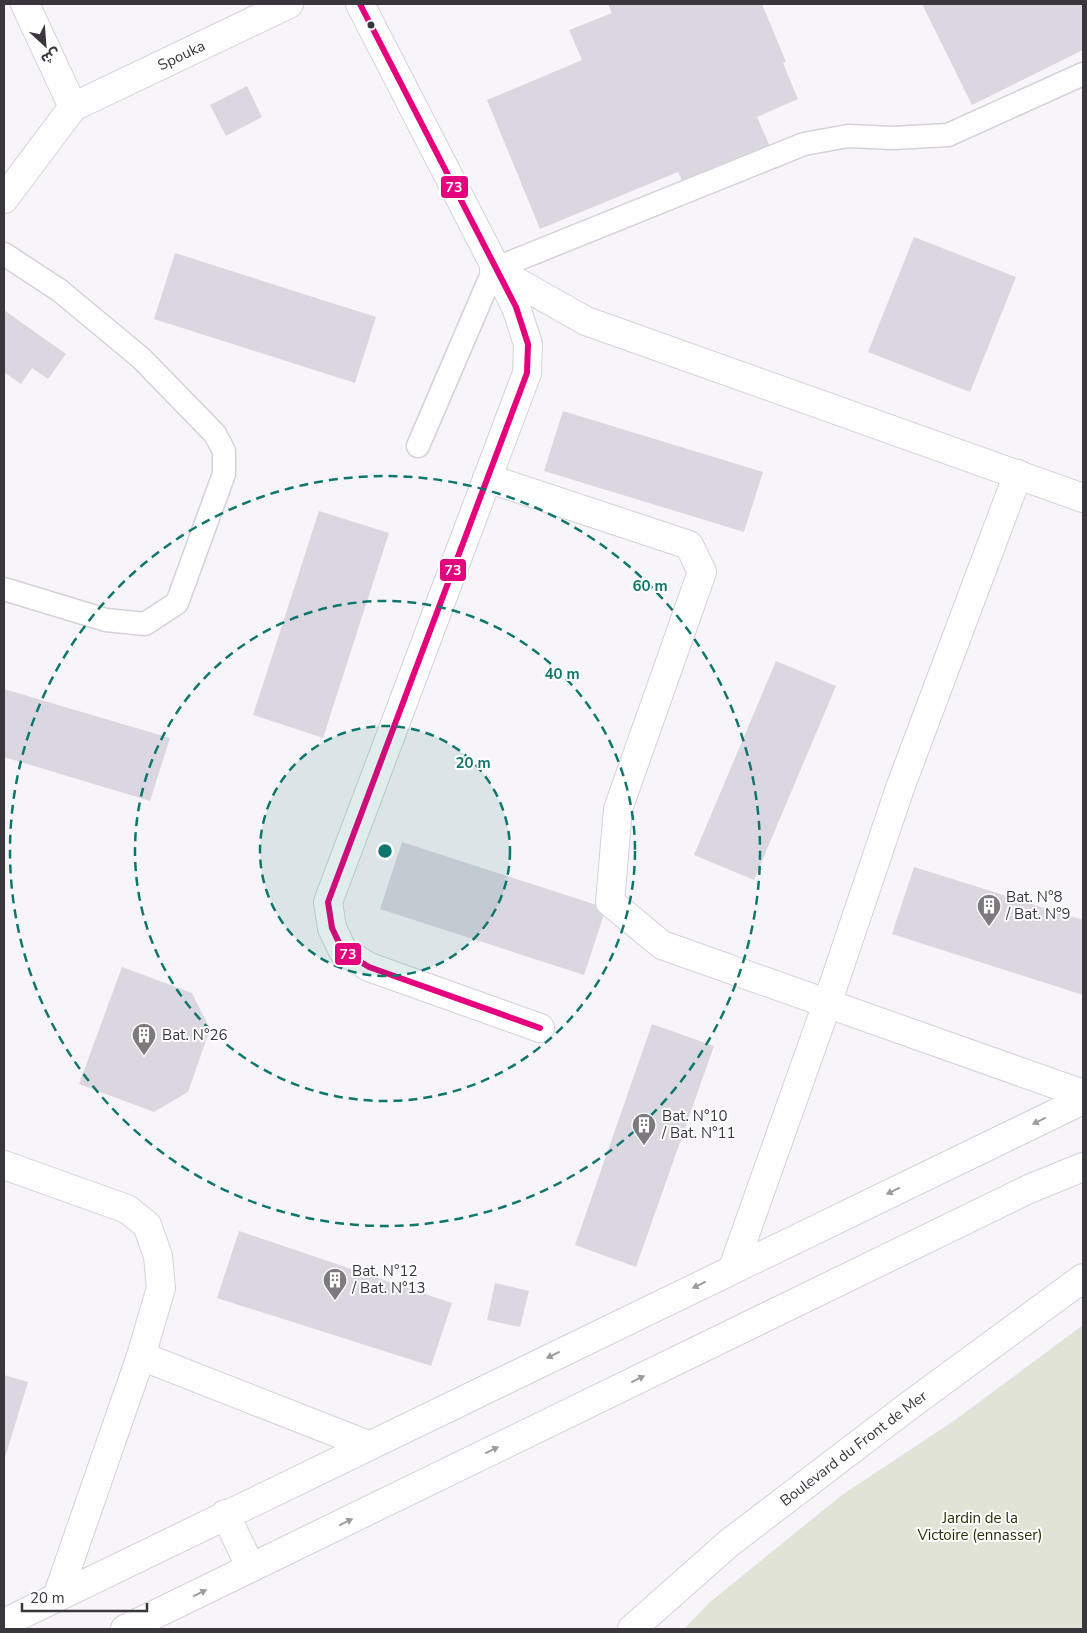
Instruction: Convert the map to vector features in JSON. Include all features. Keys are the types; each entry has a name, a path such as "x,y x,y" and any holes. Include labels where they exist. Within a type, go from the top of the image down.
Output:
{"street":[{"path":"4,199 73,107 25,4"},
{"name":"Spouka","path":"73,107 289,4"},
{"path":"360,4 494,269 516,307 528,344 527,373 328,902 332,928 343,951 369,967 540,1028"},
{"path":"494,269 586,321 1083,498"},
{"path":"734,1268 828,1004 900,788 1018,474"},
{"path":"487,478 689,545 702,572 618,809 610,902 662,945 1083,1094"},
{"path":"4,1623 225,1514 1083,1100"},
{"path":"4,1165 128,1209 147,1225 158,1256 161,1288 141,1356 57,1597"},
{"path":"125,1629 1029,1189 1083,1167"},
{"name":"Boulevard du Front de Mer","path":"632,1629 729,1543 910,1405 1083,1278"},
{"path":"141,1356 368,1445"},
{"path":"225,1514 251,1568"}],"lane":[{"path":"418,446 494,269 804,144 848,136 893,138 948,135 1083,74"},
{"path":"4,254 59,290 141,358 215,434 224,451 224,474 177,603 145,624 106,620 4,589"}],"green space":[{"name":"Jardin de la Victoire (ennasser)","path":"1083,1325 1083,1629 684,1629 710,1602 842,1495 955,1420"}],"building":[{"path":"608,4 762,4 786,62 783,63 798,99 757,117 771,149 684,185 678,172 540,229 487,100 582,60 569,30 612,13"},
{"path":"922,4 1083,4 1083,50 972,105"},
{"path":"247,86 262,117 226,136 210,105"},
{"path":"914,237 1016,277 970,392 868,352"},
{"path":"175,253 376,317 355,383 154,319"},
{"path":"4,310 66,354 48,379 32,368 21,384 4,372"},
{"path":"563,411 763,472 744,532 544,471"},
{"path":"319,511 389,533 323,738 253,715"},
{"path":"776,661 836,686 754,880 694,855"},
{"path":"4,689 170,738 150,801 4,757"},
{"path":"402,842 606,908 584,975 380,909"},
{"name":"Bat. N°8 / Bat. N°9","path":"914,867 1083,920 1083,995 892,934"},
{"name":"Bat. N°26","path":"122,967 192,993 210,1029 188,1092 154,1112 79,1084"},
{"name":"Bat. N°10 / Bat. N°11","path":"652,1024 714,1046 636,1267 575,1245"},
{"name":"Bat. N°12 / Bat. N°13","path":"239,1231 452,1303 431,1366 217,1298"},
{"path":"495,1283 529,1291 520,1327 487,1320"},
{"path":"4,1375 28,1382 4,1461"}],"transit line":[{"name":"73","path":"360,4 516,307 528,344 527,373 328,902 332,928 343,951 369,967 540,1028"}],"place":[{"name":"Bat. N°8 / Bat. N°9","path":"989,927"},
{"name":"Bat. N°26","path":"144,1056"},
{"name":"Bat. N°10 / Bat. N°11","path":"644,1146"},
{"name":"Bat. N°12 / Bat. N°13","path":"335,1301"}]}
